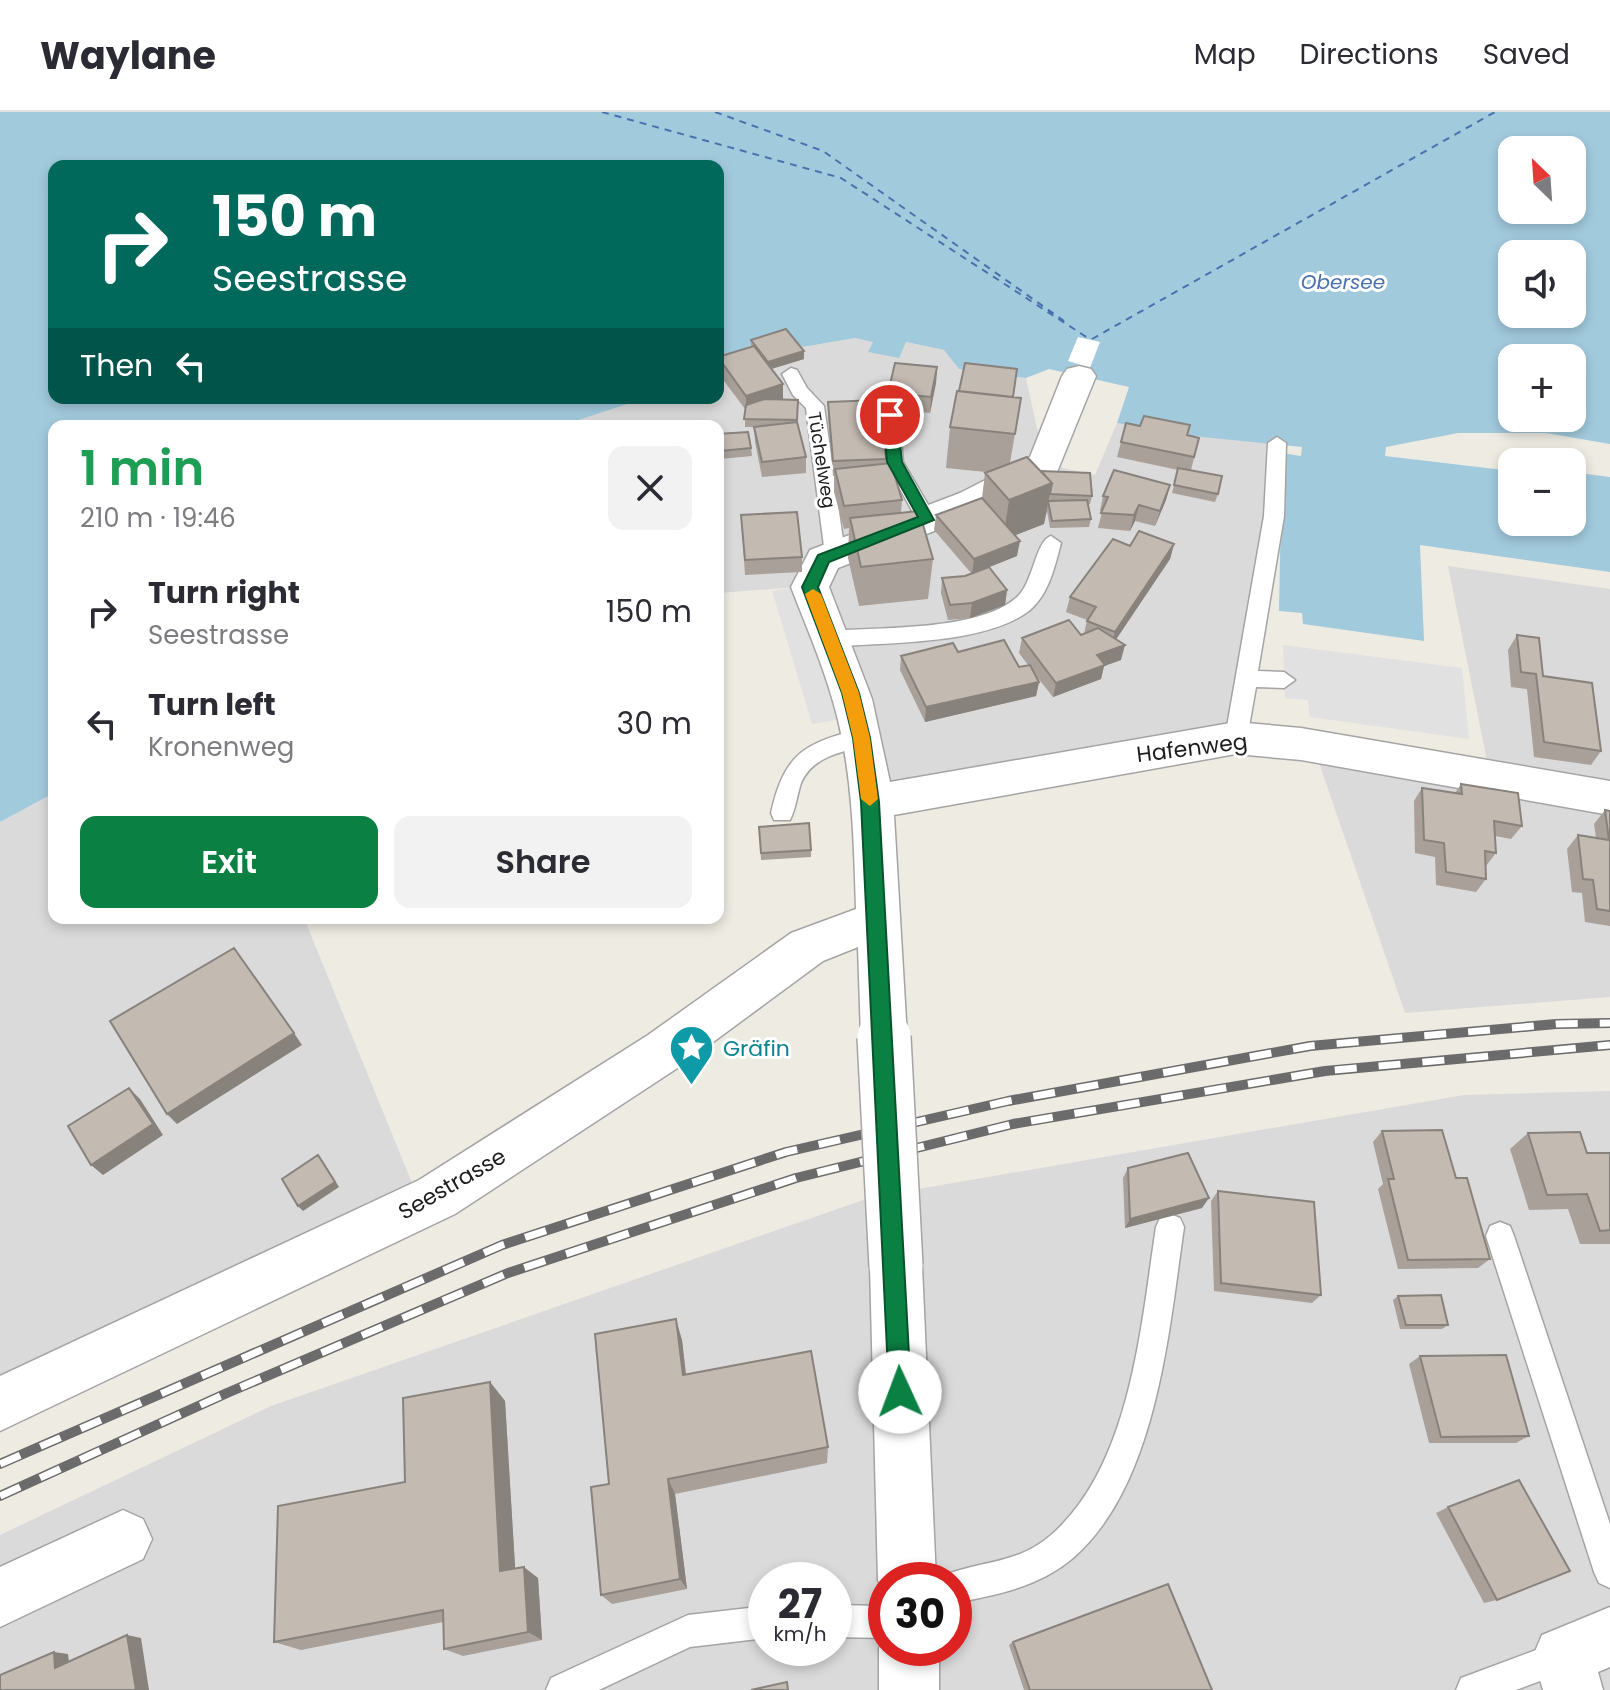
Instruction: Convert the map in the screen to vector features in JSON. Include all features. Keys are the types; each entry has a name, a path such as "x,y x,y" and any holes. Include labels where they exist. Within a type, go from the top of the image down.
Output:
{"street":[{"path":"906,1562 896,1266 870,802 862,738 851,693 810,587 823,559 973,502 1045,464 1079,376"},
{"name":"Hafenweg","path":"870,802 1236,738 1301,744 1610,798"},
{"name":"Seestrasse","path":"0,1404 437,1197 665,1050 807,947 877,920"},
{"path":"0,1598 123,1539"},
{"path":"909,1666 909,1690"}],"lane":[{"name":"Tüchelweg","path":"791,374 799,391 815,406 835,554"},
{"path":"890,415 894,462 927,520"},
{"path":"1236,738 1247,678 1261,555 1274,516 1277,443"},
{"path":"830,639 994,619 1022,605 1041,581 1051,543"},
{"path":"1247,678 1284,680"},
{"path":"782,813 787,788 804,761 821,747 862,738"},
{"path":"972,1585 1011,1580 1045,1561 1082,1524 1112,1485 1143,1397 1170,1227"},
{"path":"1500,1236 1610,1572"},
{"path":"563,1690 688,1631 748,1624"},
{"path":"1473,1690 1582,1661"}],"shaded area":[{"path":"783,331 804,347 855,338 874,342 868,352 899,357 905,342 944,350 960,369 1026,378 1045,464 1095,475 1117,423 1173,434 1277,443 1236,738 870,802 798,587 724,593 724,420 578,420 628,404 724,404 724,357"},
{"path":"1448,566 1610,589 1610,997 1405,1013 1317,757 1488,766"},
{"path":"798,587 842,719 812,724 772,591"},
{"path":"1283,645 1462,668 1469,739 1310,717 1308,700 1285,698"},
{"path":"48,796 48,924 306,924 421,1205 0,1404 0,822"},
{"path":"1610,1091 1610,1690 0,1690 0,1535 271,1406 872,1197 1464,1095"}],"water":[{"name":"Obersee","path":"0,112 1610,112 1610,444 1546,433 1458,433 1386,447 1385,456 1498,469 1498,536 1586,536 1586,474 1610,477 1610,572 1420,545 1424,641 1303,624 1302,613 1279,611 1282,453 1301,456 1302,447 1173,434 1117,423 1129,387 1049,369 1026,378 959,369 944,350 906,342 899,358 868,352 873,342 855,338 803,347 783,331 724,357 724,160 48,160 48,404 628,404 578,420 48,420 48,796 0,822"}],"pier":[{"path":"1078,337 1100,342 1086,378 1074,375 1078,364 1068,361"}],"building":[{"path":"786,329 804,351 768,362 751,340"},
{"path":"754,346 783,384 746,396 724,365 724,355"},
{"path":"895,363 937,367 931,397 888,393"},
{"path":"965,363 1017,369 1013,397 959,391"},
{"path":"957,391 1021,398 1015,434 950,427"},
{"path":"765,399 798,400 797,420 744,419 746,405"},
{"path":"879,400 886,459 833,461 828,402"},
{"path":"1144,416 1190,425 1187,435 1199,438 1194,457 1121,442 1126,423 1140,426"},
{"path":"797,422 806,457 762,462 754,427"},
{"path":"748,432 751,448 724,451 724,434"},
{"path":"1027,457 1052,483 1009,500 985,473"},
{"path":"891,463 902,500 844,506 835,469"},
{"path":"1178,468 1222,476 1218,494 1174,485"},
{"path":"1114,470 1170,485 1160,511 1139,505 1134,515 1101,513 1108,497 1103,496"},
{"path":"1041,471 1090,473 1092,496 1050,494 1052,483"},
{"path":"982,498 1020,541 974,559 936,515"},
{"path":"1087,500 1091,519 1052,521 1048,501"},
{"path":"919,511 933,559 861,567 850,518"},
{"path":"797,512 802,557 745,560 741,515"},
{"path":"1139,531 1174,544 1115,632 1087,621 1096,607 1070,597 1113,539 1130,546"},
{"path":"989,567 1007,590 972,603 950,605 942,578 965,576"},
{"path":"1069,620 1081,635 1098,628 1125,645 1097,655 1105,665 1056,683 1022,638"},
{"path":"1517,635 1539,638 1543,676 1592,683 1601,751 1544,742 1536,674 1521,672"},
{"path":"1004,640 1019,667 1030,665 1039,682 926,707 901,656 953,643 958,652"},
{"path":"1461,784 1518,793 1522,826 1494,821 1496,853 1485,851 1486,879 1446,872 1444,843 1424,840 1422,788 1462,794"},
{"path":"1605,810 1610,811 1610,911 1597,909 1593,880 1583,879 1578,835 1609,840"},
{"path":"809,823 811,850 761,853 759,827"},
{"path":"234,948 294,1033 167,1114 110,1021"},
{"path":"129,1088 153,1124 91,1165 68,1126"},
{"path":"1442,1130 1456,1178 1467,1178 1490,1259 1408,1260 1388,1179 1394,1179 1382,1131"},
{"path":"1580,1132 1587,1153 1610,1153 1610,1230 1600,1231 1587,1194 1547,1195 1528,1133"},
{"path":"1188,1153 1209,1198 1130,1219 1128,1168"},
{"path":"318,1155 335,1182 298,1206 282,1179"},
{"path":"1218,1191 1314,1202 1321,1295 1221,1283"},
{"path":"1441,1295 1448,1325 1406,1325 1398,1296"},
{"path":"676,1319 683,1375 811,1351 828,1447 668,1479 680,1579 601,1595 591,1487 609,1484 595,1334"},
{"path":"1506,1355 1529,1436 1441,1437 1420,1356"},
{"path":"490,1382 500,1571 524,1567 528,1632 444,1649 443,1610 274,1642 278,1506 405,1482 403,1398"},
{"path":"1519,1480 1570,1571 1497,1600 1448,1507"},
{"path":"1168,1584 1212,1690 1030,1690 1013,1642"},
{"path":"127,1635 136,1690 0,1690 0,1675 54,1652 55,1668"},
{"path":"787,1682 788,1690 751,1690"}],"ferry route":[{"path":"602,112 841,178 1091,340"},
{"path":"715,112 823,151 1064,321"},
{"path":"1092,339 1495,112"}],"railway":[{"path":"0,1464 502,1245 786,1152 1008,1101 1310,1046 1556,1024 1610,1023"},
{"path":"0,1496 227,1393 508,1273 796,1178 1013,1124 1325,1071 1610,1045"}],"slow traffic":[{"path":"813,594 851,693 862,738 870,799"}],"place":[{"name":"Gräfin","path":"692,1087"}],"route":[{"path":"890,415 894,462 927,520 823,559 810,587 851,693 862,738 870,802 896,1266 900,1392"}]}
